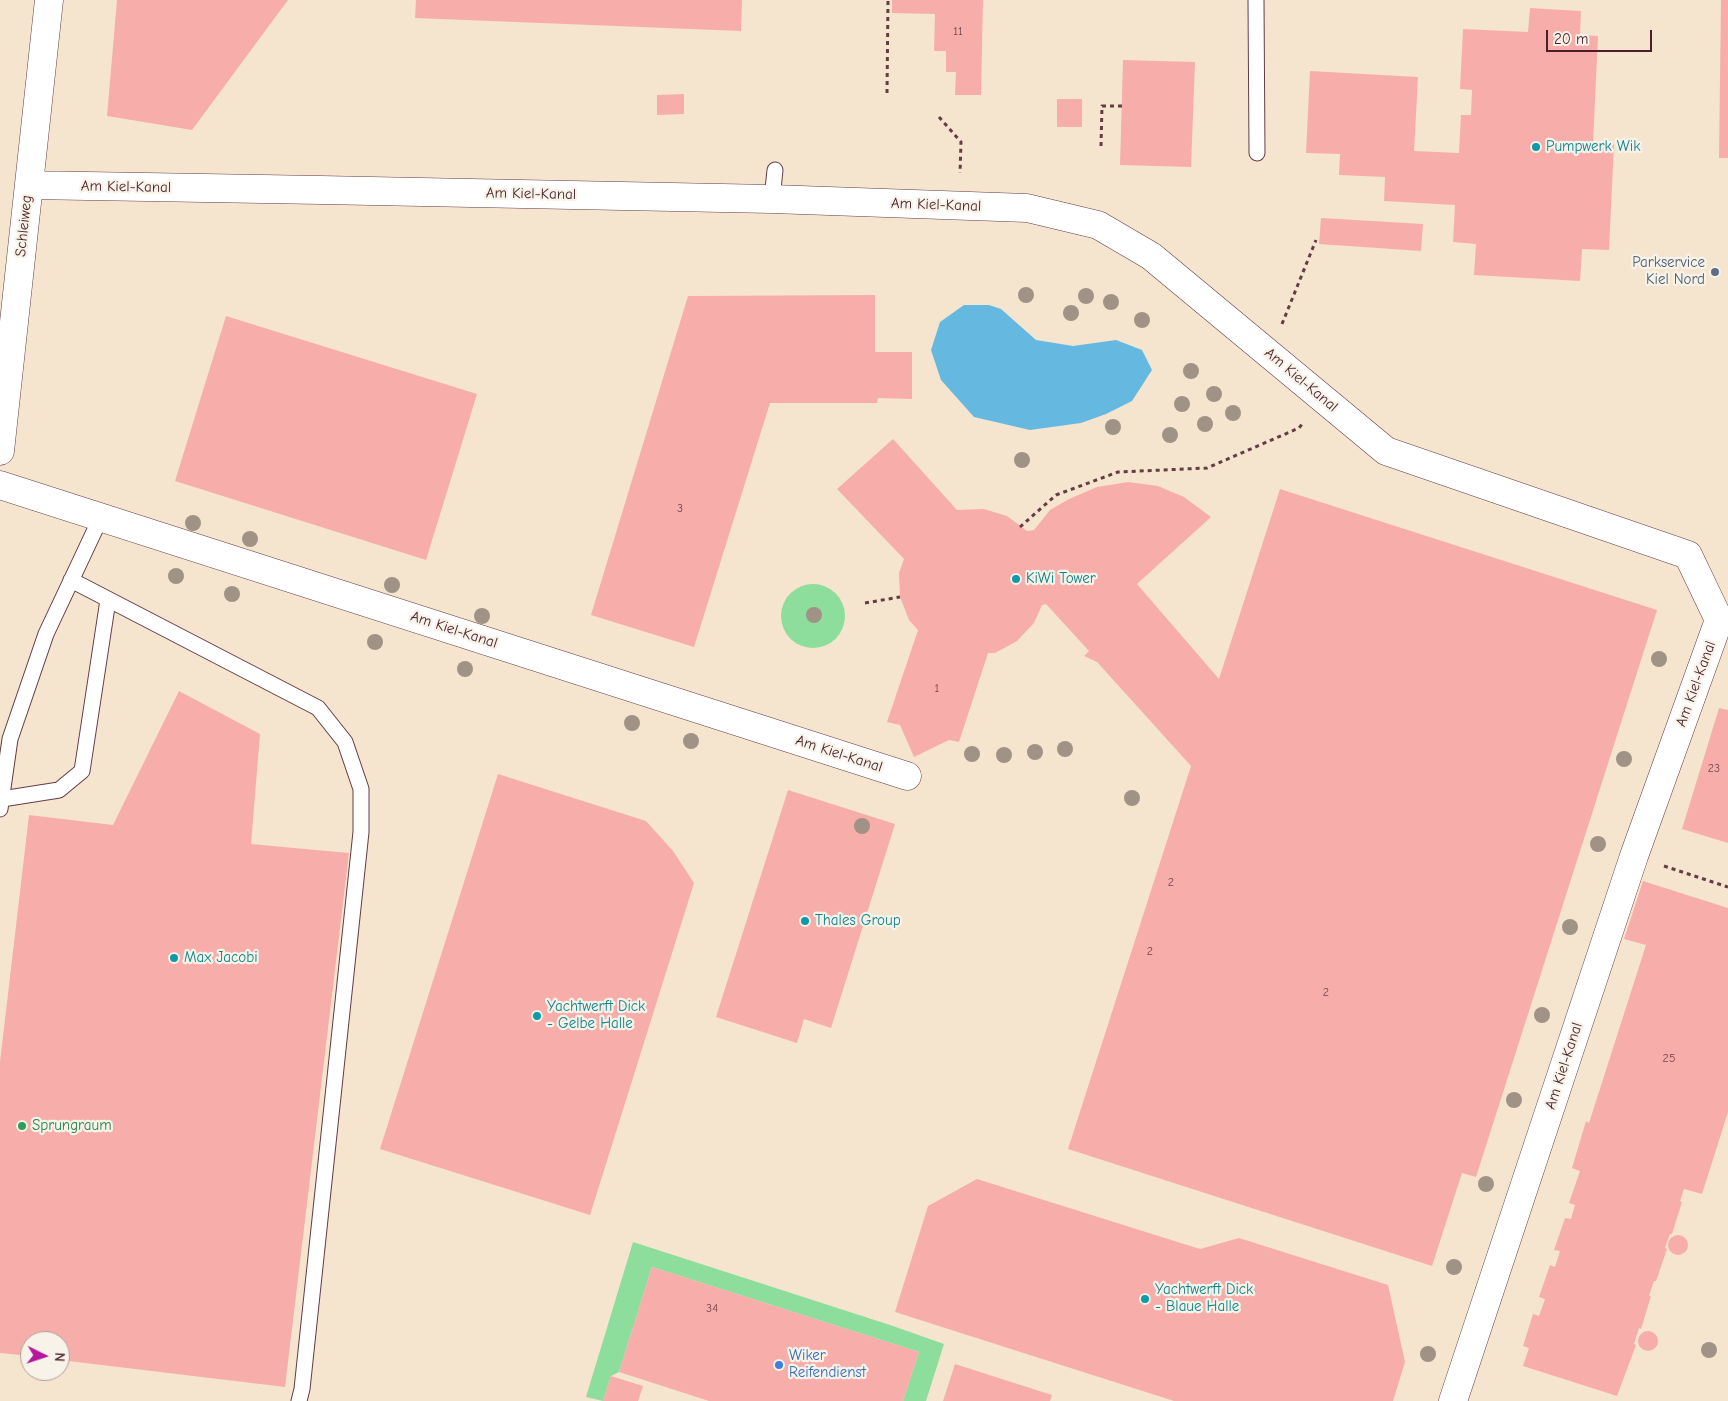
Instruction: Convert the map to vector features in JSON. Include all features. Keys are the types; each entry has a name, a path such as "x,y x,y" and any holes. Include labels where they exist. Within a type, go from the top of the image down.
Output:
{"street":[{"name":"Schleiweg","path":"1,441 49,0"},
{"name":"Am Kiel-Kanal","path":"29,186 321,190 1027,208 1098,225 1151,256 1386,451 1688,555 1719,620 1634,856 1453,1401"},
{"name":"Am Kiel-Kanal","path":"0,485 907,776"}],"lane":[{"path":"1256,0 1257,154"},
{"path":"772,200 775,170"},
{"path":"101,517 46,634 10,739 1,804 58,790 82,771 108,600"},
{"path":"71,580 318,708 345,742 361,789 359,852 303,1379 299,1401"}],"path":[{"path":"886,93 888,0"},
{"path":"1101,146 1102,106 1122,106"},
{"path":"939,117 961,142 959,206"},
{"path":"1270,355 1316,240"},
{"path":"1020,527 1056,494 1118,472 1208,468 1299,428 1323,398"},
{"path":"865,602 900,597"},
{"path":"1634,856 1728,887"}],"green space":[{"path":"813,584 831,590 839,598 845,616 839,634 831,642 813,648 795,642 787,634 781,616 787,598 795,590"},
{"path":"633,1242 944,1344 926,1401 903,1401 919,1352 652,1267 619,1372 611,1376 603,1401 586,1397"}],"water":[{"path":"964,305 989,305 1001,309 1036,340 1073,346 1116,340 1142,350 1152,370 1132,401 1106,414 1081,423 1030,430 974,417 941,380 931,350 940,322"}],"building":[{"path":"117,0 288,0 192,130 107,116"},
{"path":"416,0 742,0 741,31 415,18"},
{"path":"892,0 983,0 981,95 955,95 956,72 946,72 946,51 934,51 935,14 892,13"},
{"path":"1721,0 1728,0 1728,158 1719,158"},
{"name":"Pumpwerk Wik","path":"1530,8 1581,11 1580,35 1598,36 1593,143 1614,144 1609,250 1582,249 1580,281 1474,275 1476,244 1453,242 1455,205 1384,201 1385,177 1339,175 1340,154 1306,153 1310,71 1418,77 1414,151 1459,153 1461,115 1471,115 1472,90 1460,89 1463,29 1528,32"},
{"path":"1123,60 1195,62 1191,167 1120,165"},
{"path":"684,94 684,114 657,115 657,95"},
{"path":"1057,99 1082,99 1082,127 1057,127"},
{"path":"1321,218 1423,224 1421,251 1319,244"},
{"path":"875,295 875,352 912,352 912,399 878,398 877,403 770,403 694,647 591,615 688,296"},
{"path":"226,316 477,394 426,560 175,481"},
{"path":"893,439 957,510 984,509 1007,516 1027,531 1034,530 1050,510 1069,499 1097,487 1128,482 1158,486 1184,497 1211,517 1137,584 1219,679 1280,489 1657,610 1476,1177 1462,1173 1432,1266 1068,1149 1191,766 1097,662 1084,656 1089,651 1046,604 1042,605 1034,623 1017,641 995,653 988,653 959,742 949,740 914,757 900,725 887,722 918,630 909,620 900,597 899,573 904,559 837,489"},
{"name":"Max Jacobi","path":"179,691 260,734 251,844 349,853 285,1387 70,1361 70,1331 20,1331 20,1355 0,1353 0,1062 29,815 113,825"},
{"path":"1719,708 1728,710 1728,843 1682,829"},
{"name":"Yachtwerft Dick - Gelbe Halle","path":"498,774 646,821 673,851 694,883 590,1215 380,1149"},
{"name":"Thales Group","path":"788,790 895,824 831,1028 804,1019 797,1043 716,1017"},
{"path":"1643,881 1728,908 1728,1112 1702,1194 1684,1189 1672,1234 1670,1234 1665,1248 1667,1249 1656,1281 1654,1281 1641,1329 1639,1328 1634,1344 1636,1345 1617,1396 1523,1366 1529,1348 1523,1346 1533,1314 1539,1316 1545,1299 1539,1297 1550,1265 1555,1267 1560,1251 1554,1250 1565,1218 1571,1219 1575,1205 1569,1203 1580,1171 1572,1168 1586,1121 1589,1123 1646,945 1624,939"},
{"name":"Yachtwerft Dick - Blaue Halle","path":"977,1179 1200,1249 1239,1238 1388,1285 1405,1362 1393,1401 1174,1401 895,1312 928,1206"},
{"path":"1678,1235 1685,1238 1688,1245 1685,1252 1678,1255 1671,1252 1668,1245 1671,1238"},
{"path":"652,1267 919,1352 903,1401 709,1401 619,1372"},
{"path":"1648,1331 1655,1334 1658,1341 1655,1348 1648,1351 1641,1348 1638,1341 1641,1334"},
{"path":"955,1364 1052,1395 1050,1401 943,1401"},
{"path":"611,1376 643,1386 638,1401 603,1401"}],"place":[{"name":"Pumpwerk Wik","path":"1536,147"},
{"name":"Parkservice Kiel Nord","path":"1715,272"},
{"name":"KiWi Tower","path":"1016,579"},
{"name":"Thales Group","path":"805,921"},
{"name":"Max Jacobi","path":"174,958"},
{"name":"Yachtwerft Dick - Gelbe Halle","path":"537,1016"},
{"name":"Sprungraum","path":"22,1126"},
{"name":"Yachtwerft Dick - Blaue Halle","path":"1145,1299"},
{"name":"Wiker Reifendienst","path":"779,1365"}]}
